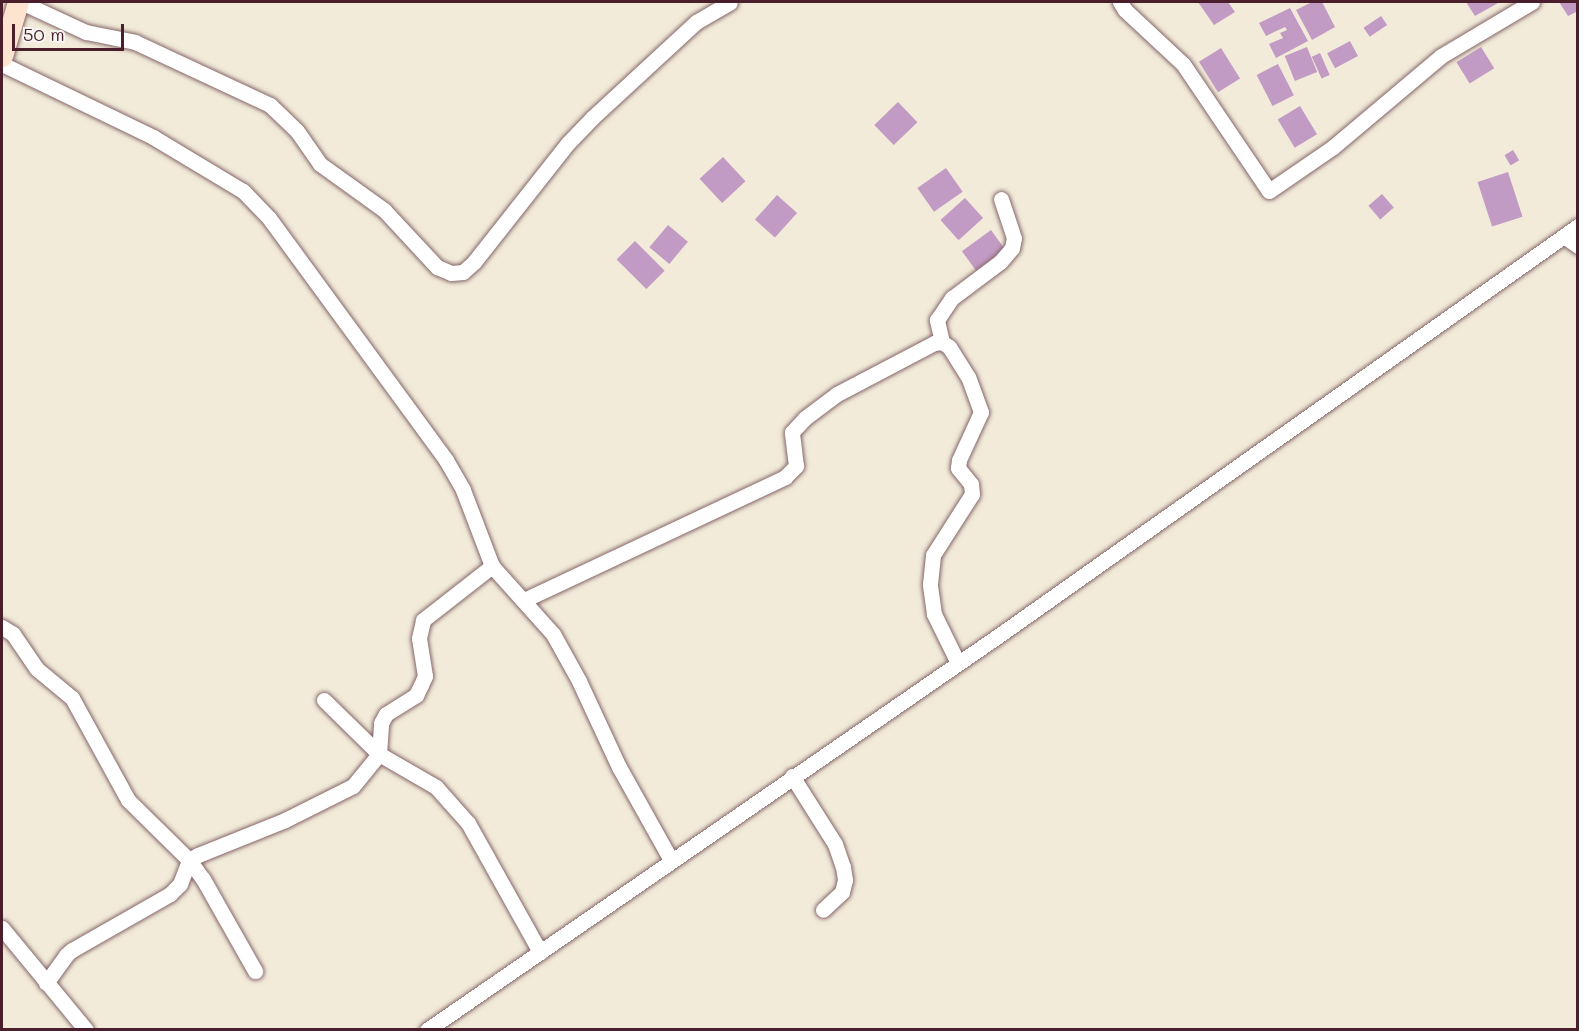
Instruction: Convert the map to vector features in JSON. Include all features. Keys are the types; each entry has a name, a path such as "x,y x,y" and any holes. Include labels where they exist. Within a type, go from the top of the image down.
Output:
{"main road":[{"path":"2,56 20,2"}],"street":[{"path":"20,2 86,32 135,42 270,105 297,131 320,164 384,210 437,267 451,273 463,272 474,262 568,142 592,118 696,22 730,2"},
{"path":"1120,2 1125,10 1183,64 1269,191 1333,147 1442,56 1532,2"},
{"path":"2,64 153,137 250,197 269,218 446,460 463,490 492,566 553,634 579,681 619,767 671,860"},
{"path":"958,663 934,614 930,584 933,555 972,494 971,484 958,468 959,460 981,412 968,377 949,347 942,342 937,327 939,314 952,298 1000,262 1012,248 1014,238 1001,199"},
{"path":"432,1028 958,663 1578,226"},
{"path":"1564,237 1578,246"},
{"path":"524,600 785,477 796,466 792,432 805,418 837,394 934,343 942,342"},
{"path":"46,983 66,954 170,894 180,884 189,860 347,790 379,754 381,723 386,714 416,695 425,676 419,638 423,620 492,566"},
{"path":"2,627 13,634 36,669 72,698 128,800 189,860 203,879 255,971"},
{"path":"324,700 379,754 436,787 468,824 540,951"},
{"path":"792,776 835,844 843,867 845,880 842,892 823,910"},
{"path":"2,928 86,1029"}],"building":[{"path":"1198,2 1228,2 1235,12 1214,25"},
{"path":"1312,2 1322,2 1335,27 1312,40 1296,10"},
{"path":"1466,2 1497,2 1498,3 1475,16"},
{"path":"1559,2 1578,2 1578,11 1568,16"},
{"path":"1290,8 1308,41 1276,58 1269,44 1283,38 1280,33 1287,30 1285,27 1266,36 1259,23"},
{"path":"1381,16 1387,25 1370,37 1364,28"},
{"path":"1350,41 1358,56 1335,68 1327,53"},
{"path":"1307,47 1317,72 1295,81 1285,56"},
{"path":"1481,47 1494,68 1470,84 1456,62"},
{"path":"1221,48 1240,79 1218,92 1199,62"},
{"path":"1320,53 1330,75 1322,79 1312,57"},
{"path":"1278,64 1294,95 1273,106 1257,75"},
{"path":"898,102 917,122 894,145 874,125"},
{"path":"1300,106 1317,134 1295,148 1278,119"},
{"path":"1513,150 1519,160 1511,165 1504,155"},
{"path":"723,157 746,181 722,203 700,179"},
{"path":"946,168 963,192 934,212 917,188"},
{"path":"1508,172 1523,217 1492,227 1478,182"},
{"path":"1382,194 1394,208 1380,219 1368,206"},
{"path":"777,195 797,213 775,238 755,220"},
{"path":"965,198 983,218 959,240 940,220"},
{"path":"668,225 688,242 669,264 649,247"},
{"path":"991,230 1005,249 976,271 962,251"},
{"path":"635,241 665,271 646,289 617,259"}]}
